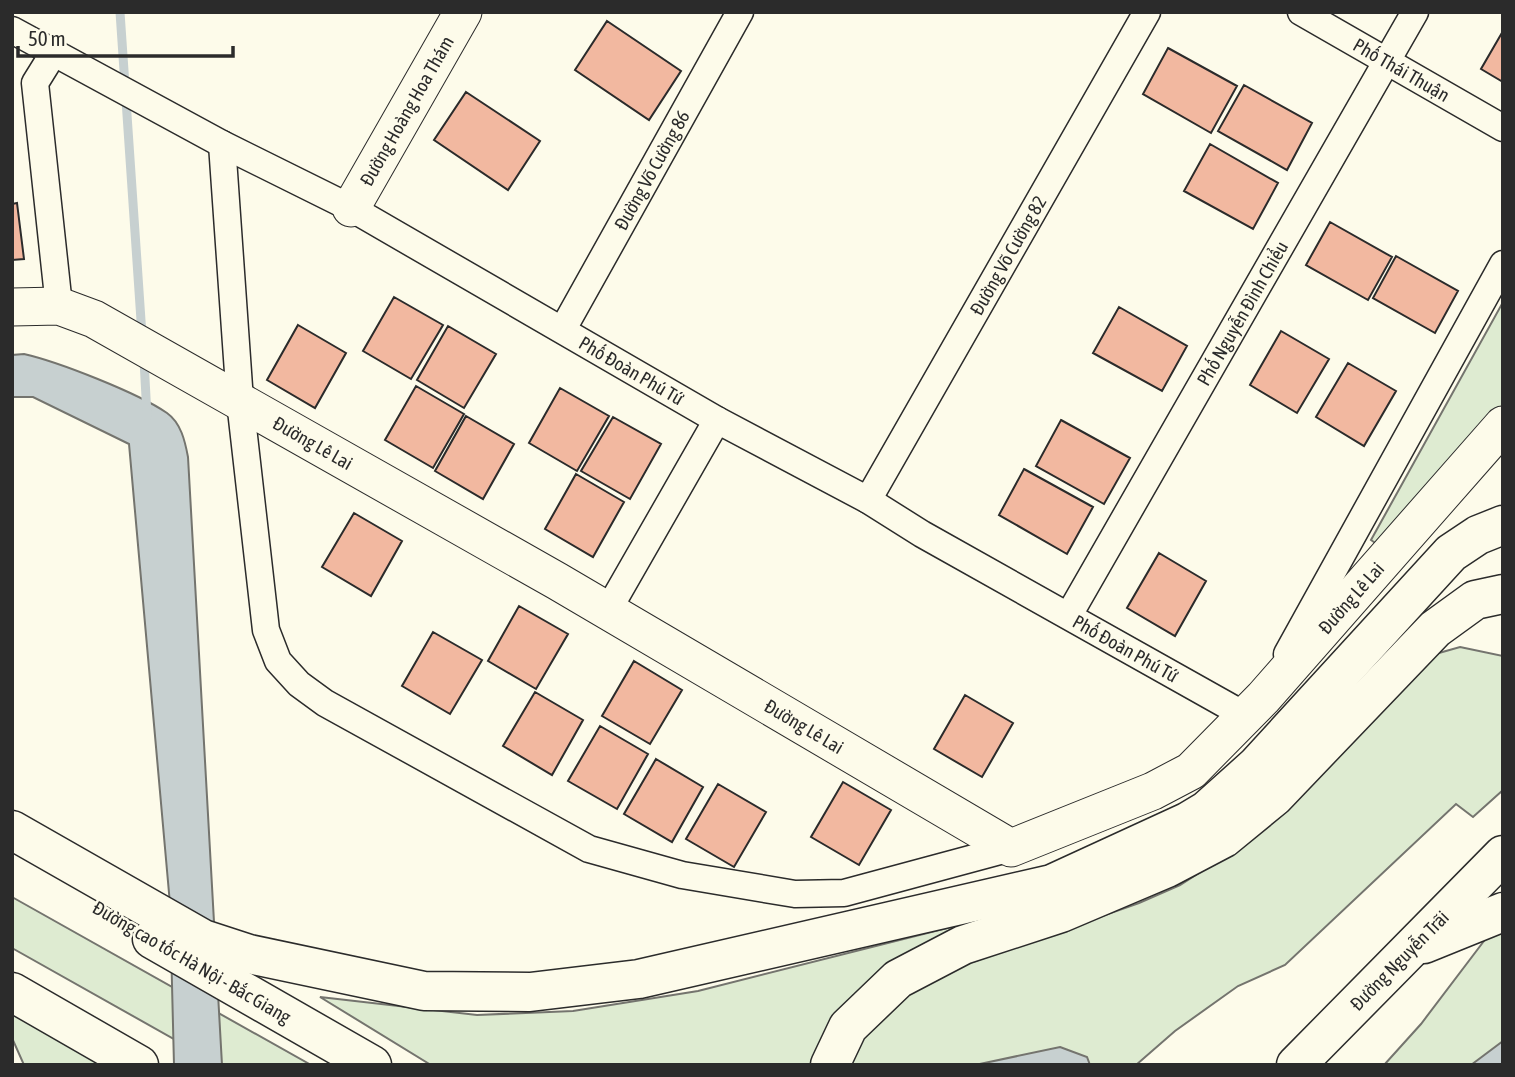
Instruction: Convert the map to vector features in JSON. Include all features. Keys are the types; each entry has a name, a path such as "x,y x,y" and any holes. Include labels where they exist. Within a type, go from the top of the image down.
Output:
{"highway":[{"path":"12,830 204,939 300,967 424,990 530,992 639,979 1052,884 1187,822 1207,810 1256,766 1451,553 1478,535 1503,525"},
{"path":"830,1065 848,1027 898,979 963,945 1061,913 1167,868 1224,838 1274,797 1435,629 1475,600 1503,594"},
{"name":"Đường Nguyễn Trãi","path":"1296,1065 1503,855"},
{"name":"Đường cao tốc Hà Nội - Bắc Giang","path":"12,859 372,1065"},
{"path":"1403,954 1503,912"},
{"path":"12,992 139,1065"}],"street":[{"name":"Đường Hoàng Hoa Thám","path":"351,208 463,12"},
{"name":"Đường Võ Cường 86","path":"563,329 740,12"},
{"name":"Đường Võ Cường 82","path":"868,500 1147,12"},
{"name":"Phố Thái Thuận","path":"1301,12 1503,128"},
{"name":"Phố Nguyễn Đình Chiểu","path":"1069,615 1388,64 1415,12"},
{"name":"Phố Đoàn Phú Tứ","path":"12,30 222,144 351,208 717,420 868,500 922,534 1069,615 1255,707"},
{"path":"52,54 24,85 59,306"},
{"path":"222,144 240,401 263,612 270,648 299,684 326,704 562,836 607,856 682,875 795,894 844,894 1012,848"},
{"path":"1255,707 1503,264"},
{"name":"Đường Lê Lai","path":"12,307 59,306 94,319 607,612 1012,848 1153,791 1191,771 1255,707 1503,425"},
{"path":"607,612 717,420"}],"green space":[{"path":"1503,302 1503,405 1378,545 1371,540"},
{"path":"1460,647 1503,656 1503,790 1473,817 1456,804 1285,965 1238,986 1175,1031 1136,1065 839,1065 896,989 1139,903 1180,885 1227,855 1410,673 1439,653"},
{"path":"12,897 311,1065 220,1065 12,948"},
{"path":"983,919 813,1065 431,1065 320,997 477,1015 573,1011 698,991"},
{"path":"1503,931 1503,1065 1384,1065 1421,1024 1487,937"},
{"path":"12,1004 120,1065 24,1065 12,1038"}],"shaded area":[{"path":"24,354 98,379 154,405 172,417 184,439 188,457 222,1065 174,1065 170,904 129,444 33,397 12,397 12,355"},
{"path":"1503,1041 1503,1065 1471,1065"},
{"path":"1060,1047 1087,1057 1090,1065 975,1065"}],"building":[{"path":"607,21 681,71 649,120 575,70"},
{"path":"1503,31 1503,82 1481,69"},
{"path":"1168,48 1237,86 1211,133 1143,94"},
{"path":"1244,85 1312,123 1287,170 1218,131"},
{"path":"466,92 540,141 508,190 434,140"},
{"path":"1210,144 1278,183 1253,229 1184,191"},
{"path":"17,203 24,259 12,260 12,204"},
{"path":"1330,222 1392,257 1368,300 1306,265"},
{"path":"1396,256 1458,291 1435,333 1373,298"},
{"path":"394,297 443,325 411,379 363,351"},
{"path":"1119,307 1187,346 1162,391 1093,353"},
{"path":"298,325 346,353 315,408 267,380"},
{"path":"448,326 496,354 464,408 417,380"},
{"path":"1281,331 1329,359 1297,413 1250,385"},
{"path":"1348,363 1396,391 1364,446 1316,417"},
{"path":"416,386 464,414 433,468 385,440"},
{"path":"560,388 609,416 577,471 529,443"},
{"path":"466,416 514,444 483,499 435,471"},
{"path":"613,417 661,444 630,499 581,471"},
{"path":"1061,420 1130,458 1104,504 1036,466"},
{"path":"1024,469 1093,507 1067,554 999,515"},
{"path":"576,474 624,502 593,557 545,529"},
{"path":"354,513 402,541 371,596 322,567"},
{"path":"1159,553 1206,581 1175,636 1127,608"},
{"path":"519,606 568,634 536,689 488,661"},
{"path":"433,632 482,660 450,714 402,686"},
{"path":"634,661 682,690 650,744 602,716"},
{"path":"535,692 583,720 552,775 503,746"},
{"path":"965,695 1013,723 982,777 934,749"},
{"path":"600,726 648,754 617,809 568,781"},
{"path":"656,759 703,787 672,842 624,814"},
{"path":"843,782 891,810 859,865 811,837"},
{"path":"718,784 766,812 734,867 686,839"}],"waterway":[{"path":"120,12 142,335"},
{"path":"144,360 147,416"}]}
